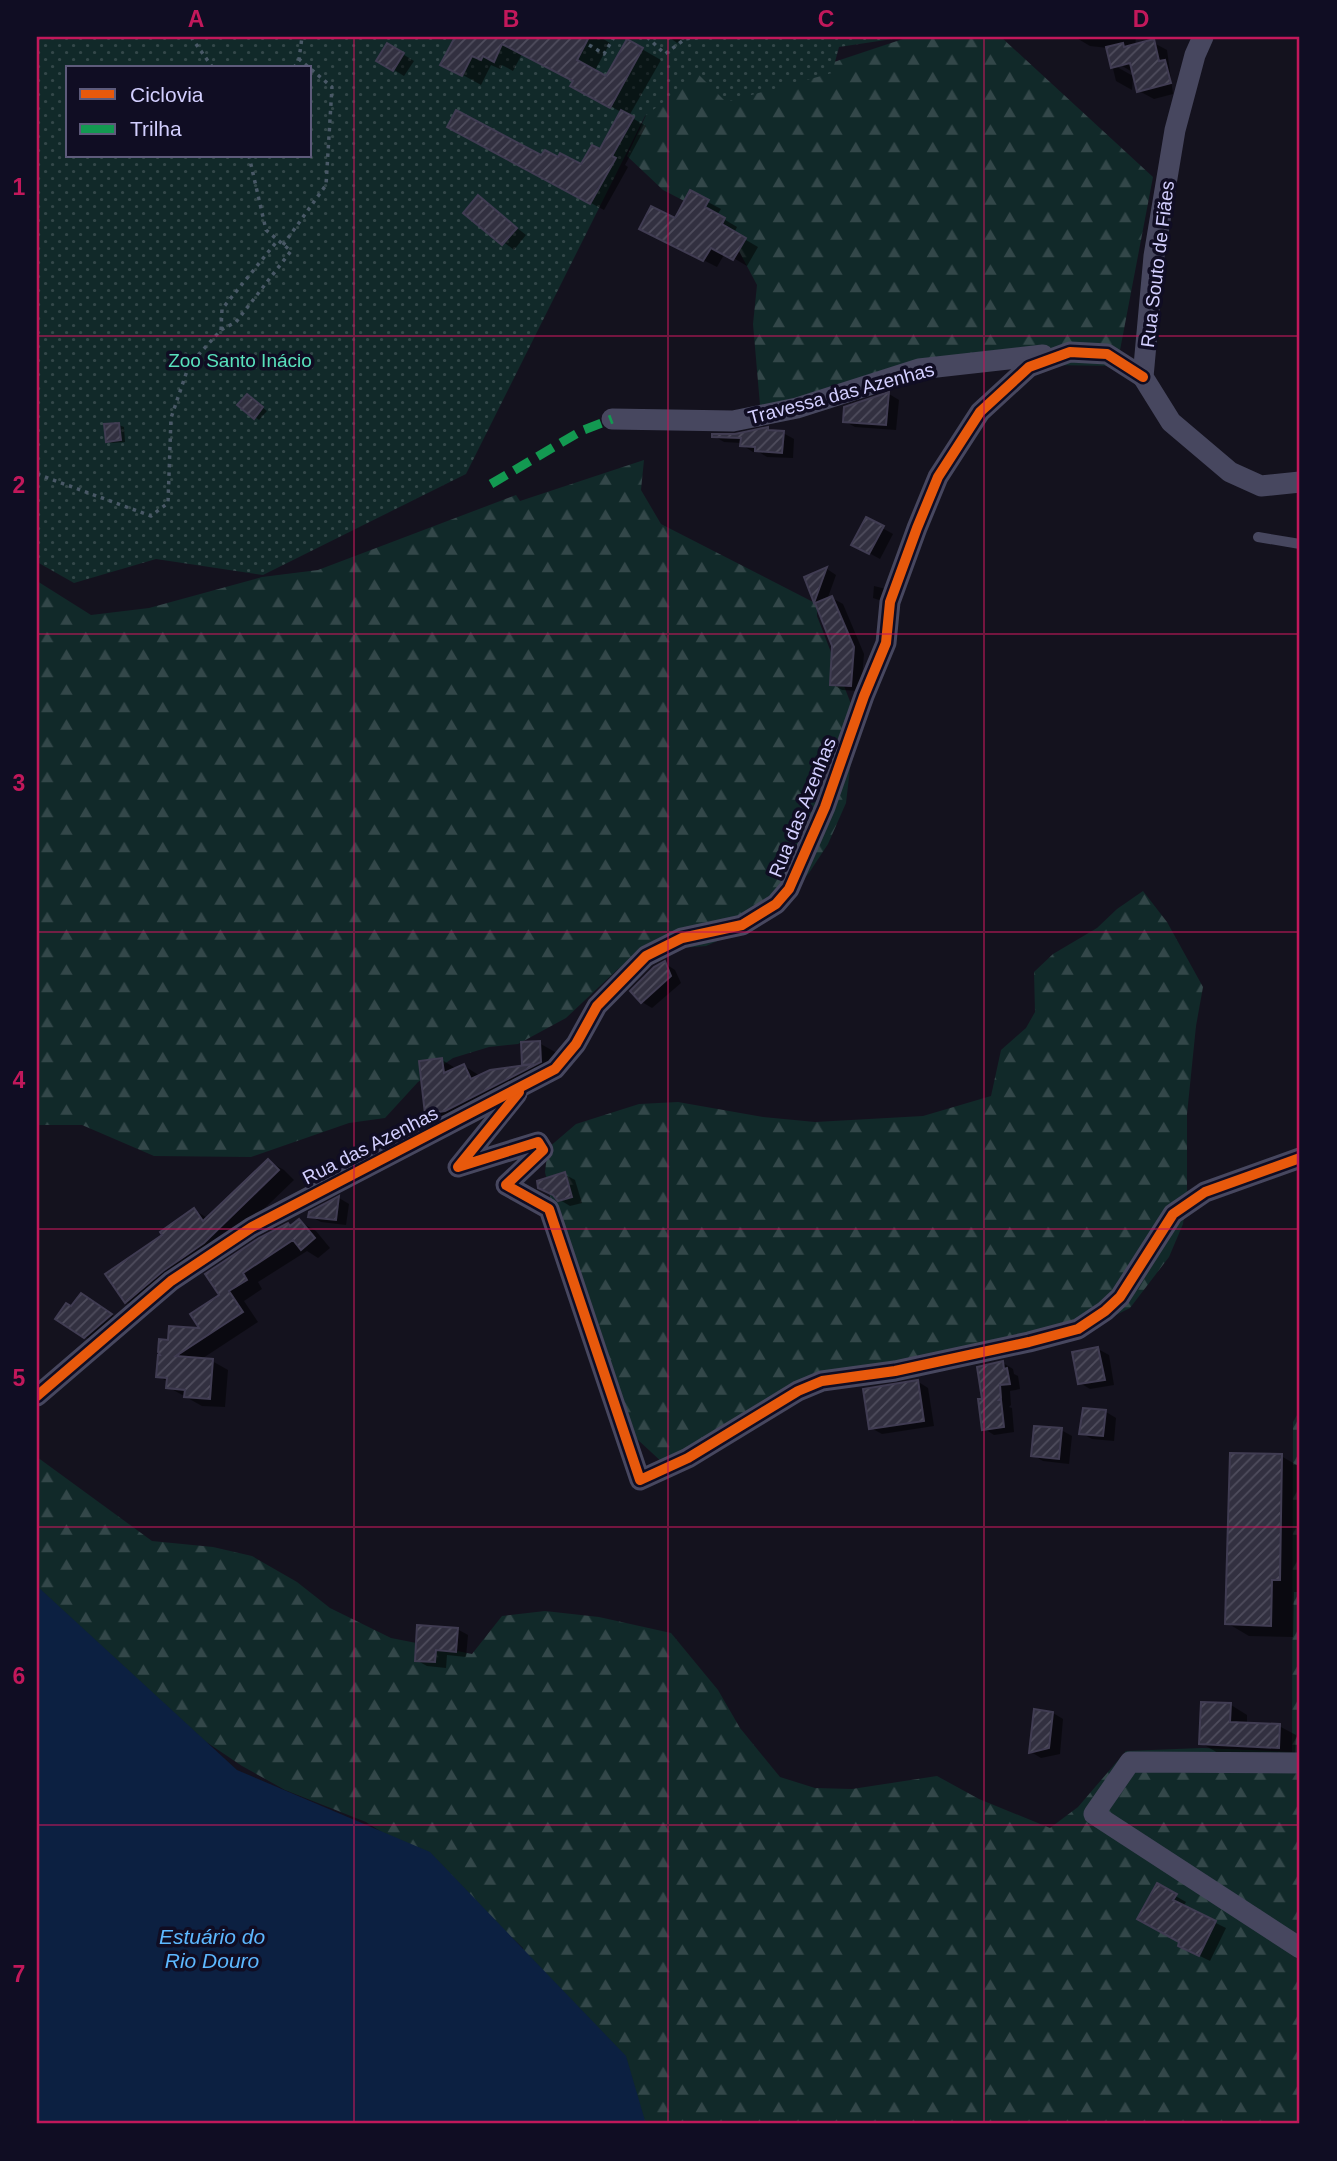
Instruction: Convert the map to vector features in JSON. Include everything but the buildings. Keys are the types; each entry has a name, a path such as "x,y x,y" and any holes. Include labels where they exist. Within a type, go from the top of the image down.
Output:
{"street":[{"name":"Rua Souto de Fiães","path":"1143,377 1154,256 1175,130 1195,55 1203,37"},
{"name":"Rua das Azenhas","path":"37,1396 171,1281 251,1227 555,1069 576,1044 597,1006 646,956 682,938 742,925 776,904 789,890 825,807 864,695 886,643 890,602 938,477 980,412 1029,366 1070,352 1107,354 1143,377"},
{"name":"Travessa das Azenhas","path":"612,419 733,421 797,408 919,369 1070,352"},
{"path":"1143,377 1171,422 1230,472 1261,486 1300,482"},
{"path":"523,1087 458,1167 538,1142 543,1150 506,1185 549,1209 640,1480 688,1458 798,1391 822,1381 895,1371 1078,1329 1120,1297 1173,1214 1205,1192 1300,1158"},
{"path":"1300,1763 1130,1762 1094,1814 1300,1948"}],"lane":[{"path":"1258,537 1300,544"}],"path":[{"path":"191,37 212,66"},
{"path":"295,66 299,59 302,37"},
{"path":"589,45 604,54 614,37"},
{"path":"647,37 665,54 685,39 700,37"},
{"path":"299,59 307,66"},
{"path":"283,245 326,185 332,87 312,70"},
{"path":"37,474 151,516 168,503 171,418 190,365 221,330 236,322 291,251 266,230 249,158"},
{"path":"221,330 222,309 278,240"}],"green space":[{"name":"Zoo Santo Inácio","path":"37,37 906,37 839,47 832,73 726,102 699,75 645,116 466,474 263,575 156,559 74,583 37,562"},
{"path":"909,37 1001,37 1153,177 1117,366 922,363 785,415 760,405 753,324 757,285 723,221 663,190 627,156 682,38 768,84"},
{"path":"644,460 641,490 661,524 817,604 817,616 856,717 846,803 828,844 809,873 781,904 743,930 706,946 657,950 618,969 566,1018 518,1044 489,1047 453,1058 418,1082 385,1118 349,1123 251,1157 154,1156 82,1125 37,1125 37,581 91,615 149,608 262,577 318,570 516,495 520,501"},
{"path":"1143,891 1167,922 1203,987 1187,1114 1187,1191 1183,1224 1169,1257 1130,1308 1102,1322 791,1387 664,1464 611,1415 557,1229 545,1172 548,1148 576,1124 639,1104 678,1102 763,1117 815,1122 923,1116 991,1096 1001,1050 1026,1028 1035,1012 1034,972 1053,954 1097,928 1117,909"},
{"path":"1300,1410 1300,2124 625,2124 521,1982 523,1948 453,1881 366,1822 285,1790 242,1766 190,1731 37,1592 37,1457 152,1541 213,1547 252,1556 297,1582 330,1608 391,1638 472,1654 502,1616 545,1611 599,1617 671,1633 718,1690 740,1728 780,1777 815,1788 852,1789 937,1776 979,1799 1050,1828 1078,1807 1126,1751 1202,1748 1292,1752 1293,1422"}],"water":[{"name":"Estuário do Rio Douro","path":"37,1586 237,1770 430,1852 626,2056 646,2124 37,2124"}],"marked path":[{"path":"491,484 581,431 612,419"}],"cycle path":[{"path":"37,1396 171,1281 252,1227 555,1069 576,1044 597,1006 646,956 682,938 742,925 776,904 789,889 825,807 864,696 886,643 890,602 938,477 980,412 1029,367 1070,352 1107,354 1143,377"},
{"path":"519,1092 458,1167 538,1142 543,1150 506,1185 549,1209 640,1480 688,1458 798,1391 822,1381 895,1371 1078,1329 1120,1297 1173,1214 1205,1192 1300,1158"}]}
